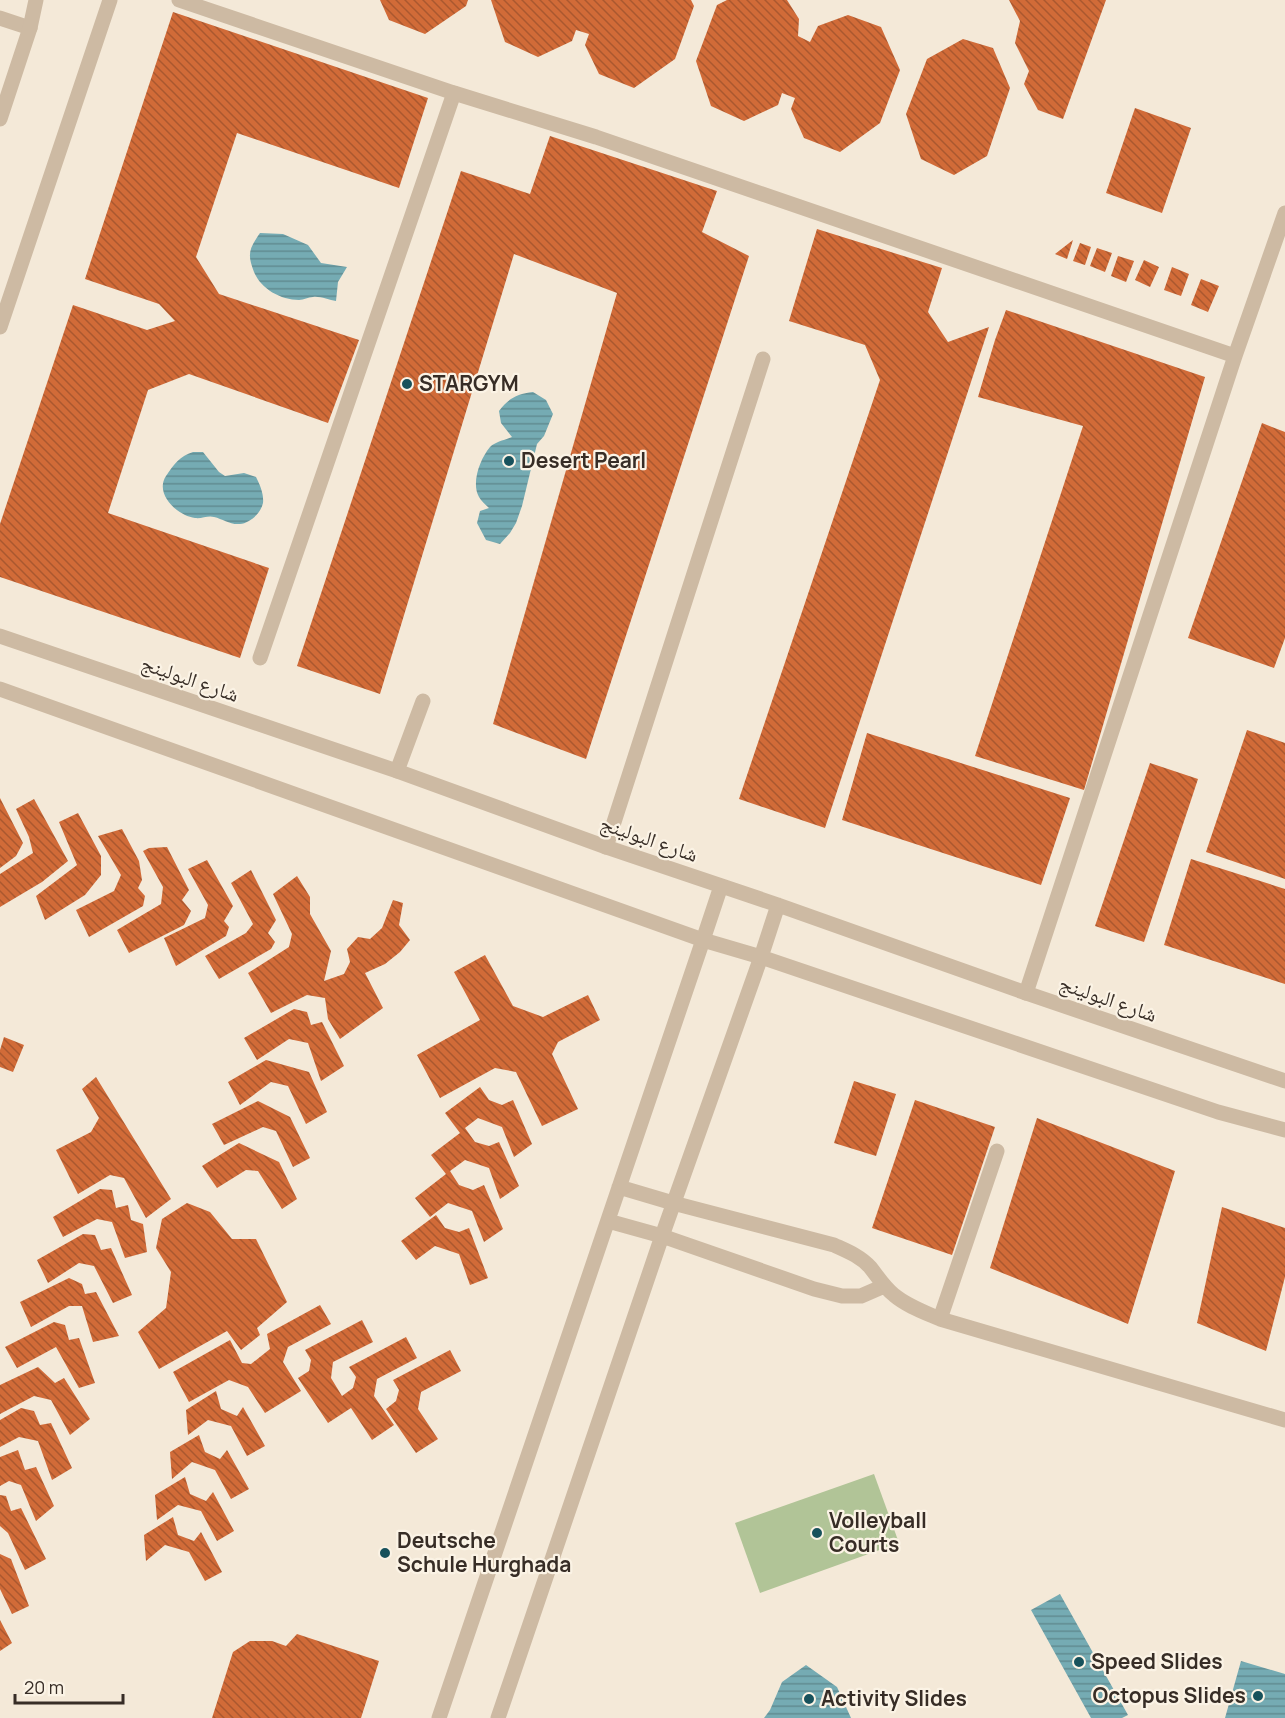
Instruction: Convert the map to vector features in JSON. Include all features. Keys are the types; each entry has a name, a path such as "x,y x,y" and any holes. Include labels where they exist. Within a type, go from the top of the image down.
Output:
{"street":[{"path":"0,119 30,28 36,0"},
{"path":"0,327 111,0"},
{"path":"179,0 454,93 607,141 1235,356"},
{"path":"0,18 30,28"},
{"path":"260,658 454,93"},
{"path":"1026,993 1235,356 1285,213"},
{"path":"606,847 763,359"},
{"name":"شارع البولينج","path":"0,636 397,771 606,847 1285,1081"},
{"path":"0,689 703,940 761,957 1218,1112 1285,1130"},
{"path":"397,771 423,701"},
{"path":"440,1718 721,886"},
{"path":"498,1718 673,1203 778,905"},
{"path":"940,1319 997,1151"},
{"path":"619,1187 834,1245 854,1254 869,1266 884,1286 897,1298 940,1319 1285,1420"},
{"path":"608,1221 662,1236 814,1289 843,1296 861,1296 884,1286"}],"green space":[{"name":"Volleyball Courts","path":"874,1474 899,1543 760,1593 735,1523"}],"water":[{"path":"260,233 283,234 308,245 321,263 347,267 338,282 336,301 316,297 301,300 285,298 261,284 250,261 251,248"},
{"path":"533,392 546,400 553,414 544,436 537,444 516,523 500,544 486,540 477,523 480,511 489,508 481,500 477,491 476,478 483,458 490,447 512,437 501,423 499,411 514,397"},
{"path":"193,452 203,452 225,476 244,473 256,477 263,503 255,517 248,522 233,524 212,517 195,518 175,509 165,497 163,483 178,461"},
{"name":"Speed Slides","path":"1060,1594 1128,1715 1122,1718 1091,1718 1031,1610"},
{"name":"Octopus Slides","path":"1241,1661 1285,1674 1285,1718 1225,1718"},
{"name":"Activity Slides","path":"806,1665 837,1687 851,1718 764,1718 782,1682"}],"building":[{"path":"380,0 468,0 466,6 425,34 389,20"},
{"path":"491,0 691,0 694,6 675,59 634,88 599,74 585,45 589,34 576,30 572,41 538,57 505,42"},
{"path":"727,0 787,0 799,19 798,36 810,42 818,26 848,15 881,27 900,70 880,123 840,152 804,138 791,109 795,98 782,93 778,105 744,121 711,106 696,61 717,5"},
{"path":"1009,0 1106,0 1063,119 1038,110 1024,84 1029,71 1015,43 1020,21"},
{"path":"173,12 428,98 399,188 237,133 196,257 219,294 359,340 328,423 189,374 148,390 108,513 269,568 240,658 0,577 0,524 73,305 147,330 175,321 159,304 85,279"},
{"path":"963,39 993,48 1010,88 987,156 954,175 921,159 906,114 927,59"},
{"path":"1135,108 1191,128 1162,213 1106,193"},
{"name":"Desert Pearl","path":"550,136 717,191 702,232 749,256 586,759 493,724 617,293 514,254 380,694 297,666 461,171 530,194"},
{"path":"817,229 942,268 928,312 948,342 989,327 825,828 739,799 880,380 865,345 789,321"},
{"path":"1073,240 1067,259 1055,254"},
{"path":"1080,243 1091,247 1085,265 1073,261"},
{"path":"1097,248 1112,253 1105,272 1090,266"},
{"path":"1118,256 1134,261 1126,282 1111,276"},
{"path":"1144,260 1159,267 1150,287 1135,280"},
{"path":"1172,267 1189,274 1181,296 1164,290"},
{"path":"1201,279 1219,286 1208,312 1191,305"},
{"path":"1006,310 1205,377 1084,790 975,756 1083,426 978,397"},
{"path":"1262,423 1285,432 1285,638 1274,668 1188,638"},
{"path":"1247,730 1285,743 1285,879 1206,852"},
{"path":"867,733 1070,798 1041,885 842,820"},
{"path":"1150,763 1198,779 1144,942 1095,926"},
{"path":"0,798 23,843 16,856 0,868"},
{"path":"34,799 68,861 42,882 0,907 0,874 33,853 29,837 16,809"},
{"path":"78,813 101,856 101,875 85,895 45,920 36,896 77,865 59,822"},
{"path":"122,829 139,861 142,880 138,888 145,896 143,906 89,937 76,910 114,891 121,875 98,836"},
{"path":"167,847 189,890 182,900 191,911 184,925 129,953 117,930 161,904 163,887 143,851 149,848"},
{"path":"1191,859 1285,889 1285,984 1164,945"},
{"path":"207,860 233,906 224,921 229,927 226,936 176,966 164,938 205,918 208,905 188,869"},
{"path":"251,870 276,920 268,933 275,942 271,949 219,979 205,956 246,933 253,924 231,883"},
{"path":"297,876 310,897 310,914 331,951 324,981 344,974 350,962 347,949 358,937 370,939 382,928 393,900 403,903 399,925 410,940 385,964 365,973 383,1008 340,1039 328,1019 325,998 307,995 271,1013 248,973 289,947 292,934 273,894"},
{"path":"485,955 513,1006 543,1017 588,995 600,1020 558,1042 552,1054 578,1109 542,1126 516,1072 495,1068 440,1098 417,1055 480,1020 454,972"},
{"path":"294,1009 307,1012 311,1025 322,1022 344,1066 321,1081 308,1043 289,1039 257,1060 244,1038"},
{"path":"4,1037 24,1045 13,1072 0,1067 0,1050"},
{"path":"266,1060 309,1072 327,1112 306,1124 288,1086 271,1082 240,1105 228,1082"},
{"path":"96,1077 171,1199 146,1218 124,1178 110,1175 78,1194 56,1150 91,1132 99,1118 82,1089"},
{"path":"854,1081 896,1094 876,1156 834,1143"},
{"path":"480,1087 489,1100 502,1105 513,1100 532,1144 514,1157 502,1127 478,1118 465,1128 475,1142 489,1146 499,1142 519,1186 500,1199 489,1168 465,1160 450,1171 459,1185 473,1190 484,1185 503,1229 484,1242 472,1211 448,1203 430,1217 415,1198 446,1174 431,1155 460,1133 445,1113"},
{"path":"915,1100 995,1127 952,1255 872,1228"},
{"path":"258,1101 290,1117 310,1158 293,1167 276,1131 263,1127 224,1145 212,1124"},
{"path":"1037,1118 1175,1171 1128,1324 990,1268"},
{"path":"239,1143 279,1162 297,1199 282,1209 258,1171 246,1170 217,1188 202,1166"},
{"path":"100,1189 112,1190 116,1208 128,1205 131,1220 143,1224 147,1252 125,1258 112,1222 97,1219 63,1237 53,1217"},
{"path":"187,1203 210,1212 232,1239 256,1239 287,1302 257,1328 260,1335 241,1350 227,1331 159,1369 138,1332 166,1308 171,1272 156,1248 162,1219"},
{"path":"1222,1207 1285,1228 1285,1277 1266,1351 1197,1323"},
{"path":"436,1215 445,1228 459,1232 469,1228 488,1278 470,1285 459,1254 435,1246 416,1260 401,1241"},
{"path":"83,1234 95,1235 101,1250 111,1248 132,1295 113,1303 94,1266 79,1263 48,1283 37,1260"},
{"path":"69,1278 82,1284 85,1294 96,1292 119,1336 93,1342 82,1306 69,1306 31,1327 20,1302"},
{"path":"320,1305 331,1324 288,1347 283,1362 301,1391 265,1413 248,1387 229,1380 189,1402 173,1372 230,1340 242,1363 251,1364 270,1349 267,1334"},
{"path":"362,1320 373,1342 333,1362 331,1378 342,1396 353,1388 356,1377 349,1367 406,1337 417,1358 377,1379 374,1396 394,1425 372,1440 351,1408 328,1423 298,1378 309,1371 311,1360 305,1350"},
{"path":"54,1322 65,1325 69,1340 79,1338 95,1383 79,1388 56,1347 17,1368 5,1347"},
{"path":"450,1350 461,1371 421,1392 418,1409 438,1439 416,1453 386,1409 396,1401 399,1390 393,1380"},
{"path":"38,1367 55,1383 64,1378 90,1419 70,1435 51,1400 34,1396 0,1414 0,1385"},
{"path":"216,1391 221,1409 237,1416 243,1407 265,1446 247,1456 231,1426 208,1420 188,1435 186,1410"},
{"path":"21,1408 34,1411 40,1425 51,1423 72,1468 52,1480 38,1441 19,1437 0,1447 0,1420"},
{"path":"199,1435 205,1452 220,1459 227,1450 249,1489 231,1499 215,1470 192,1462 172,1479 170,1452"},
{"path":"18,1450 25,1470 36,1467 54,1506 36,1521 21,1485 9,1481 0,1486 0,1457"},
{"path":"185,1477 190,1494 206,1501 213,1492 234,1531 217,1541 201,1511 178,1505 157,1520 155,1495"},
{"path":"0,1495 6,1496 11,1511 21,1508 46,1559 25,1570 8,1533 0,1526"},
{"path":"173,1517 178,1535 194,1541 201,1532 222,1572 205,1581 189,1552 165,1545 146,1561 144,1535"},
{"path":"0,1554 11,1559 29,1606 12,1614 0,1589"},
{"path":"0,1620 12,1643 0,1651"},
{"path":"297,1634 379,1661 361,1718 212,1718 233,1652 250,1641 272,1641 286,1646"}],"place":[{"name":"STARGYM","path":"407,384"},
{"name":"Desert Pearl","path":"509,461"},
{"name":"Volleyball Courts","path":"817,1533"},
{"name":"Deutsche Schule Hurghada","path":"385,1553"},
{"name":"Speed Slides","path":"1079,1662"},
{"name":"Octopus Slides","path":"1258,1696"},
{"name":"Activity Slides","path":"809,1699"}]}
